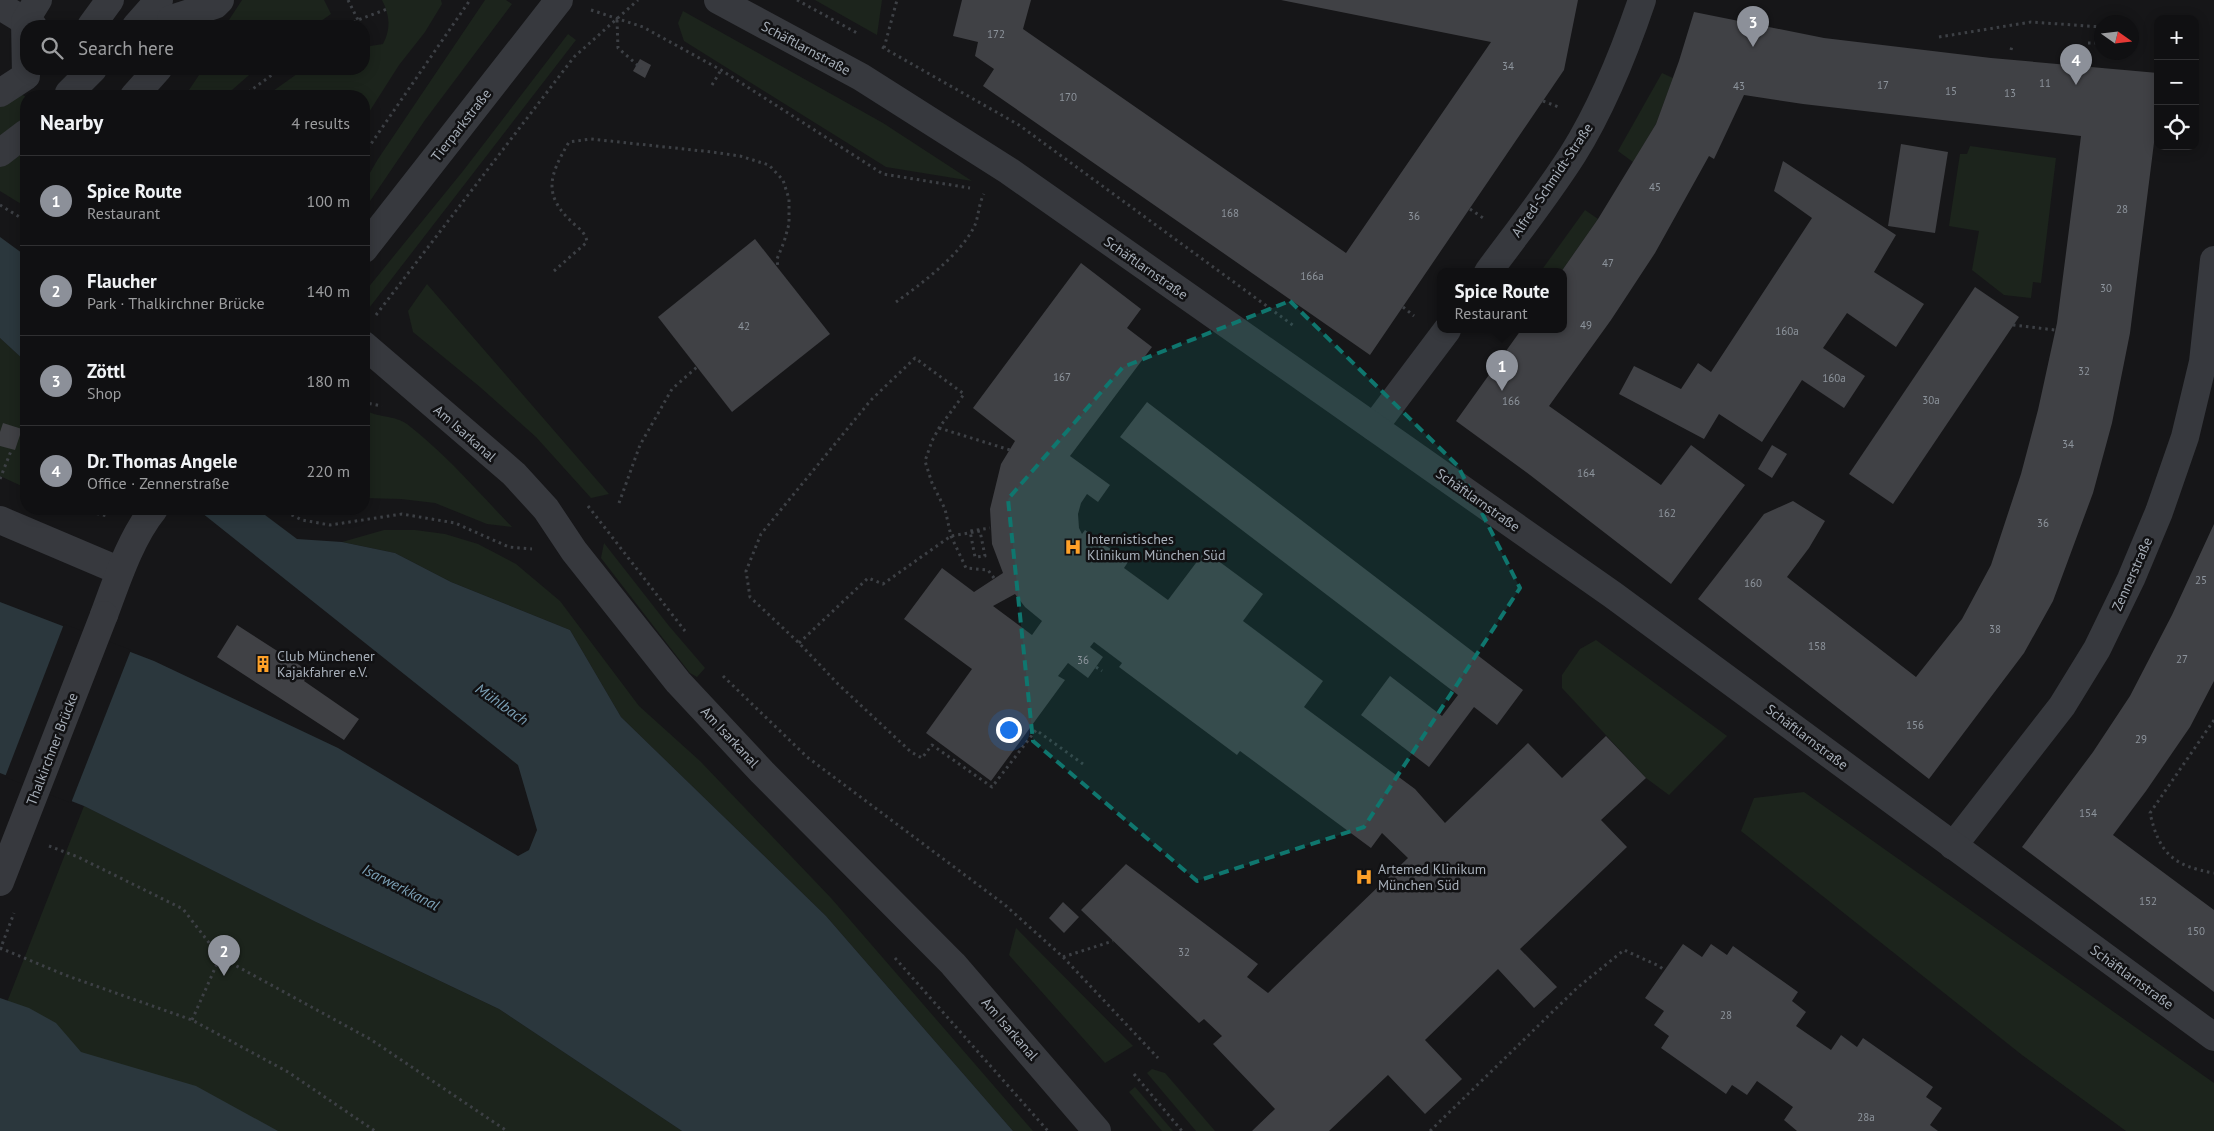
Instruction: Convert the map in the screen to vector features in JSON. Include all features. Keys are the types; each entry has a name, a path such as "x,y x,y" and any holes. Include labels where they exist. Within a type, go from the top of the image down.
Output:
{"street":[{"path":"95,20 110,0"},
{"path":"156,13 215,5 220,0"},
{"name":"Tierparkstraße","path":"370,241 559,0"},
{"name":"Schäftlarnstraße","path":"718,0 861,77 1000,165 1614,595 2214,1036"},
{"name":"Alfred-Schmidt-Straße","path":"1491,268 1541,202 1588,127 1627,45 1642,0"},
{"path":"0,6 32,16"},
{"path":"70,86 85,75"},
{"path":"139,90 153,75"},
{"path":"0,93 28,86"},
{"path":"0,153 20,138"},
{"name":"Zennerstraße","path":"1953,846 2062,706 2097,649 2131,579 2159,512 2208,364 2214,260"},
{"path":"1374,427 1445,333"},
{"name":"Am Isarkanal","path":"370,336 514,474 546,509 574,551 678,682 762,772 953,964 1097,1131"},
{"path":"0,520 120,571 150,515"},
{"name":"Thalkirchner Brücke","path":"0,882 120,571"}],"path":[{"path":"348,0 358,20 387,10"},
{"path":"370,145 470,0"},
{"path":"370,327 377,314 574,57 638,0"},
{"path":"884,48 897,0"},
{"path":"616,20 618,48 642,69"},
{"path":"616,20 643,27 721,70 883,174 986,191 1000,165"},
{"path":"1939,37 2031,22 2094,27"},
{"path":"2088,43 2094,43"},
{"path":"2011,50 2012,46"},
{"path":"712,85 721,70"},
{"path":"251,90 272,75"},
{"path":"554,271 587,242 587,236 563,214 551,194 555,165 569,142 591,138 740,156 769,165 783,180 790,199 784,242 776,259 778,268"},
{"path":"896,302 937,270 964,242 974,226 979,202"},
{"path":"0,205 20,217"},
{"path":"377,314 384,320"},
{"path":"2013,325 2055,330"},
{"path":"994,578 988,570 966,568 951,536 945,509 932,483 925,461 939,428 964,394 914,358 871,400 761,534 746,571 750,596 838,684 911,752 922,758 932,745 992,787 1036,730 1083,764"},
{"path":"619,503 640,444 672,389 697,367"},
{"path":"939,428 1010,450"},
{"path":"0,479 11,451"},
{"path":"583,500 688,636"},
{"path":"292,515 302,520 330,525 402,514 455,523 509,547 535,550"},
{"path":"103,515 107,516"},
{"path":"799,643 868,578 883,584 951,536 961,534 971,533 980,531 985,556 974,557 972,540 970,531 990,528"},
{"path":"1096,667 1102,671"},
{"path":"717,671 807,757 1005,905 1063,957 1158,1058"},
{"path":"2214,720 2150,813 2155,834 2170,857 2197,870 2214,873"},
{"path":"44,843 78,857 183,909 220,958 370,1039 507,1131"},
{"path":"1063,957 1113,941"},
{"path":"0,948 65,975 192,1020 288,1072 374,1131"},
{"path":"1430,1131 1578,988 1624,950 1664,970"},
{"path":"192,1020 220,958"},
{"path":"1134,1074 1182,1131"}],"highlighted area":[{"path":"1290,301 1458,466 1520,588 1364,827 1197,881 1033,741 1008,499 1123,367"}],"shaded area":[{"path":"242,0 324,0 331,14 322,20 229,20"},
{"path":"382,0 441,0 442,4 425,32 399,65 370,111 370,90 274,90 296,75 370,75 370,46 383,44 388,28 387,12"},
{"path":"485,0 506,0 512,4 425,120 370,201 370,173"},
{"path":"815,0 882,0 877,35"},
{"path":"683,11 883,123 972,181 886,167 684,41 678,23"},
{"path":"568,34 576,40 370,307 370,285 463,171"},
{"path":"1662,73 1673,78 1656,124 1633,162 1618,151"},
{"path":"199,75 249,75 232,90 189,90"},
{"path":"20,94 20,132 0,147 0,104"},
{"path":"20,146 20,203 0,191 0,164"},
{"path":"1970,146 2056,158 2041,283 2033,282 2031,298 2004,295 1972,270 1979,231 1949,226 1960,154 1967,154"},
{"path":"1585,210 1598,219 1564,268 1543,268"},
{"path":"427,284 609,494 591,498 536,437 480,387 413,332 408,311"},
{"path":"0,338 20,356 20,485 0,476"},
{"path":"370,412 397,419 407,424 449,461 512,527 487,524 435,503 370,498"},
{"path":"384,530 415,530 445,534 478,544 516,564 560,601 639,706 700,761 831,898 1033,1131 1013,1131 826,916 621,717 570,630 451,582 395,553 342,542"},
{"path":"604,543 669,626 705,668 697,677 690,673 601,558"},
{"path":"1596,640 1727,736 1669,795 1646,778 1562,688 1562,675 1580,649"},
{"path":"1804,792 2214,1083 2214,1131 2126,1131 2022,1055 1741,831 1754,798"},
{"path":"84,806 316,922 499,1009 682,1131 0,1131 0,1020"},
{"path":"1016,928 1133,1046 1105,1063 1009,955"},
{"path":"1152,1069 1165,1073 1215,1131 1196,1131 1147,1073"},
{"path":"1135,1087 1173,1131 1162,1131 1129,1092"}],"water":[{"path":"0,237 20,252 20,356 0,338"},
{"path":"205,515 265,515 297,539 342,542 395,553 451,582 570,630 621,717 826,916 1013,1131 682,1131 499,1009 316,922 84,806 0,773 0,602 154,661 338,748 518,856 529,850 537,830 518,765"},
{"path":"0,998 29,1008 56,1023 81,1052 196,1086 278,1131 0,1131"}],"pier":[{"path":"64,624 131,650 71,803 5,777"}],"building":[{"path":"962,0 1031,0 1023,29 1346,253 1491,42 1281,0 1578,0 1564,70 1370,355 983,86 994,69 975,56 978,42 953,36"},
{"path":"1694,12 1824,38 1991,58 2154,73 2154,143 2130,333 2112,423 2093,493 2053,601 2024,653 1929,779 1698,599 1764,514 1793,501 1825,521 1809,548 1787,577 1916,677 1962,619 1991,565 2021,474 2038,410 2057,323 2081,136 1803,104 1744,95 1714,159 1709,156 1655,253 1611,320 1549,406 1661,485 1691,445 1745,485 1671,584 1530,475 1456,421 1519,333 1567,333 1567,268 1564,268 1598,219 1656,124 1679,61"},
{"path":"640,59 651,65 645,78 633,71"},
{"path":"1901,144 1948,152 1935,233 1888,226"},
{"path":"1783,161 1896,235 1874,272 1924,304 1896,347 1847,313 1823,348 1865,376 1844,408 1802,380 1762,442 1719,414 1704,439 1619,394 1634,366 1681,389 1698,363 1711,372 1812,218 1774,191"},
{"path":"755,239 830,334 732,412 658,317"},
{"path":"1081,263 1141,309 1127,328 1152,347 1070,456 1110,485 1098,502 1087,494 1081,503 1078,514 1079,528 1082,534 1085,530 1128,562 1124,568 1168,600 1205,551 1263,594 1243,621 1323,681 1304,707 1415,789 1445,823 1528,743 1562,778 1606,736 1646,778 1601,820 1627,847 1520,949 1557,987 1534,1008 1498,969 1425,1040 1462,1079 1425,1114 1388,1075 1329,1131 1252,1131 1275,1109 1213,1044 1222,1036 1204,1019 1199,1023 1081,910 1126,864 1258,964 1247,977 1268,993 1408,858 1382,833 1371,848 1240,751 1237,755 1119,667 1122,663 1094,642 1090,647 1103,657 1088,678 1068,663 1058,676 1065,680 991,781 926,733 972,669 904,619 942,568 974,592 1003,573 992,544 990,509 1001,464 1015,441 973,408","holes":["1015,594 1025,607 1042,621 1032,635 993,606"]},
{"path":"1975,287 2019,317 1893,504 1849,474"},
{"path":"1147,402 1523,690 1497,725 1474,707 1429,767 1361,715 1390,676 1442,716 1458,695 1120,437"},
{"path":"3,423 20,428 15,450 0,446 0,432"},
{"path":"1772,445 1787,454 1772,478 1758,469"},
{"path":"2214,524 2214,681 2190,727 2113,835 2214,910 2214,992 2022,847 2093,752 2130,696 2172,615"},
{"name":"Club Münchener Kajakfahrer e.V.","path":"237,625 310,672 304,681 359,719 344,740 217,657"},
{"path":"1063,902 1079,917 1064,933 1049,918"},
{"path":"1683,944 1702,957 1711,944 1727,955 1733,946 1798,992 1792,1001 1806,1012 1796,1026 1831,1050 1841,1035 1857,1047 1863,1038 1933,1087 1926,1097 1942,1108 1930,1125 1938,1131 1797,1131 1784,1120 1793,1107 1757,1081 1747,1095 1732,1085 1726,1094 1661,1048 1669,1036 1654,1025 1664,1011 1645,998"}],"place":[{"name":"Zöttl","path":"1753,47"},
{"name":"Dr. Thomas Angele","path":"2076,85"},
{"name":"Spice Route","path":"1502,391"},
{"name":"Internistisches Klinikum München Süd","path":"1073,547"},
{"name":"Club Münchener Kajakfahrer e.V.","path":"263,664"},
{"name":"Artemed Klinikum München Süd","path":"1364,877"},
{"name":"Flaucher","path":"224,976"}],"water label":[{"name":"Mühlbach","path":"502,704"},
{"name":"Isarwerkkanal","path":"401,887"}]}
